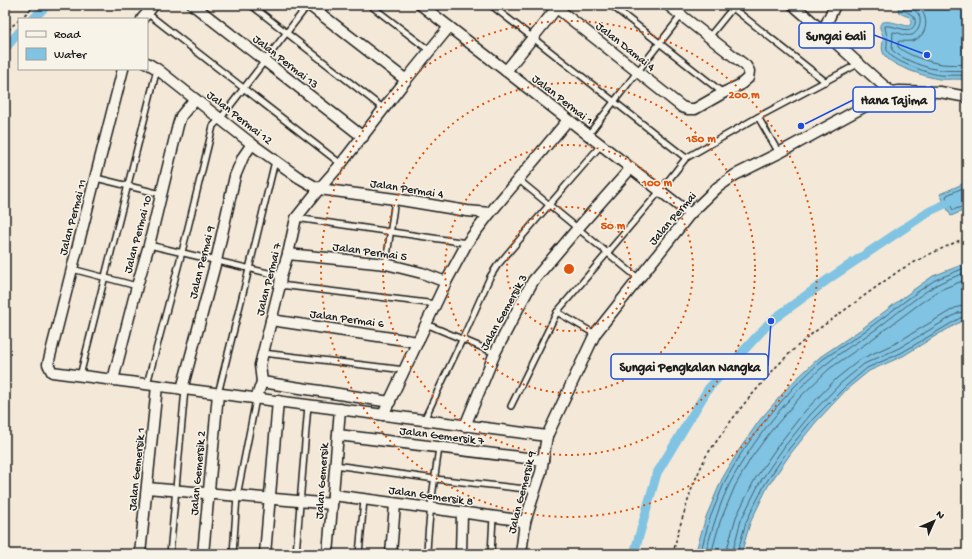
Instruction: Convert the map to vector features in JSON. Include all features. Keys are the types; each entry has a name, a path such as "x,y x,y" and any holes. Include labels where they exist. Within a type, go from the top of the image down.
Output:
{"street":[{"name":"Jalan Permai 13","path":"193,5 363,137"},
{"path":"308,5 406,80"},
{"name":"Jalan Permai 1","path":"421,5 690,214"},
{"path":"668,5 746,66 749,71 748,78 740,85 723,93"},
{"path":"792,5 891,92 940,92 967,97"},
{"path":"823,31 835,5"},
{"path":"506,72 556,6"},
{"name":"Jalan Damai 4","path":"556,6 682,107 688,109 695,108 723,93"},
{"name":"Jalan Permai 7","path":"256,398 262,382 260,365 296,218 363,137 406,80 449,27"},
{"name":"Jalan Permai 12","path":"148,64 157,68 275,161 319,189"},
{"name":"Jalan Permai 11","path":"80,376 52,372 48,364 123,70"},
{"name":"Jalan Permai","path":"547,436 595,334 690,214 718,187 735,175 779,153 891,92"},
{"name":"Jalan Permai 10","path":"114,380 181,116 195,99"},
{"path":"383,415 446,282 467,243 490,213 568,120"},
{"name":"Jalan Permai 9","path":"183,389 216,260 235,176 243,157 252,144"},
{"name":"Jalan Gemersik 3","path":"465,426 495,353 533,281 631,168"},
{"name":"Jalan Permai 4","path":"319,189 395,199 467,211 490,213"},
{"name":"Jalan Permai 5","path":"288,254 386,264 422,273 446,282"},
{"name":"Jalan Permai 6","path":"272,320 418,342"},
{"path":"80,376 547,436"},
{"path":"262,382 390,402"},
{"name":"Jalan Gemersik 1","path":"140,554 147,488 152,385"},
{"name":"Jalan Gemersik 2","path":"203,554 218,394"},
{"path":"265,554 278,401"},
{"name":"Jalan Gemersik","path":"328,554 340,409"},
{"name":"Jalan Gemersik 7","path":"338,435 542,460"},
{"name":"Jalan Gemersik 9","path":"521,554 525,522 540,472 547,436"},
{"name":"Jalan Gemersik 8","path":"147,488 300,502 364,500 525,522"},
{"path":"391,554 395,504"},
{"path":"461,554 462,513"}],"lane":[{"path":"251,5 384,109"},
{"path":"152,385 182,252 213,126 308,5"},
{"path":"370,5 430,51"},
{"path":"491,5 686,158"},
{"path":"611,5 723,93"},
{"path":"709,37 732,6 826,82"},
{"path":"147,12 341,164"},
{"path":"588,134 681,16"},
{"path":"512,406 556,312 660,191 686,158 858,64"},
{"path":"80,376 157,68"},
{"path":"758,118 779,153"},
{"path":"424,420 490,277 497,266 601,145"},
{"path":"218,394 275,161"},
{"path":"96,178 161,194"},
{"path":"519,180 638,278"},
{"path":"386,264 395,199"},
{"path":"296,218 467,243"},
{"path":"149,245 249,268 280,281 436,304"},
{"path":"72,269 137,286"},
{"path":"556,312 595,334"},
{"path":"426,324 495,353"},
{"path":"263,353 404,370"},
{"path":"170,554 183,389"},
{"path":"233,554 237,496 256,398"},
{"path":"296,554 308,405"},
{"path":"427,554 430,508 439,448"},
{"path":"335,465 435,479 535,490"},
{"path":"359,554 364,500"},
{"path":"491,554 493,517"}],"path":[{"path":"20,18 35,5"},
{"path":"5,35 18,20"},
{"path":"673,554 678,532 693,485 704,461 731,420 776,367 813,333 900,270 928,255 967,238"}],"water":[{"path":"900,5 967,5 967,80 939,79 926,76 899,66 886,57 882,50 883,35 880,24 883,22 892,22 909,26 911,24 911,19 909,17 899,13 898,9"},
{"path":"967,182 967,209 951,216 940,194"},
{"path":"967,263 967,320 962,321 937,335 903,356 869,371 847,389 816,422 791,453 768,486 750,523 741,554 695,554 706,517 722,479 739,450 759,421 790,385 820,357 863,328 933,276"}],"waterway":[{"path":"34,18 47,5"},
{"path":"5,49 18,33"},
{"path":"634,554 657,473 708,389 771,321 830,278 930,211 967,194"}],"place":[{"name":"Sungai Gali","path":"927,55"},
{"name":"Hana Tajima","path":"801,126"},
{"name":"Sungai Pengkalan Nangka","path":"771,321"}]}
